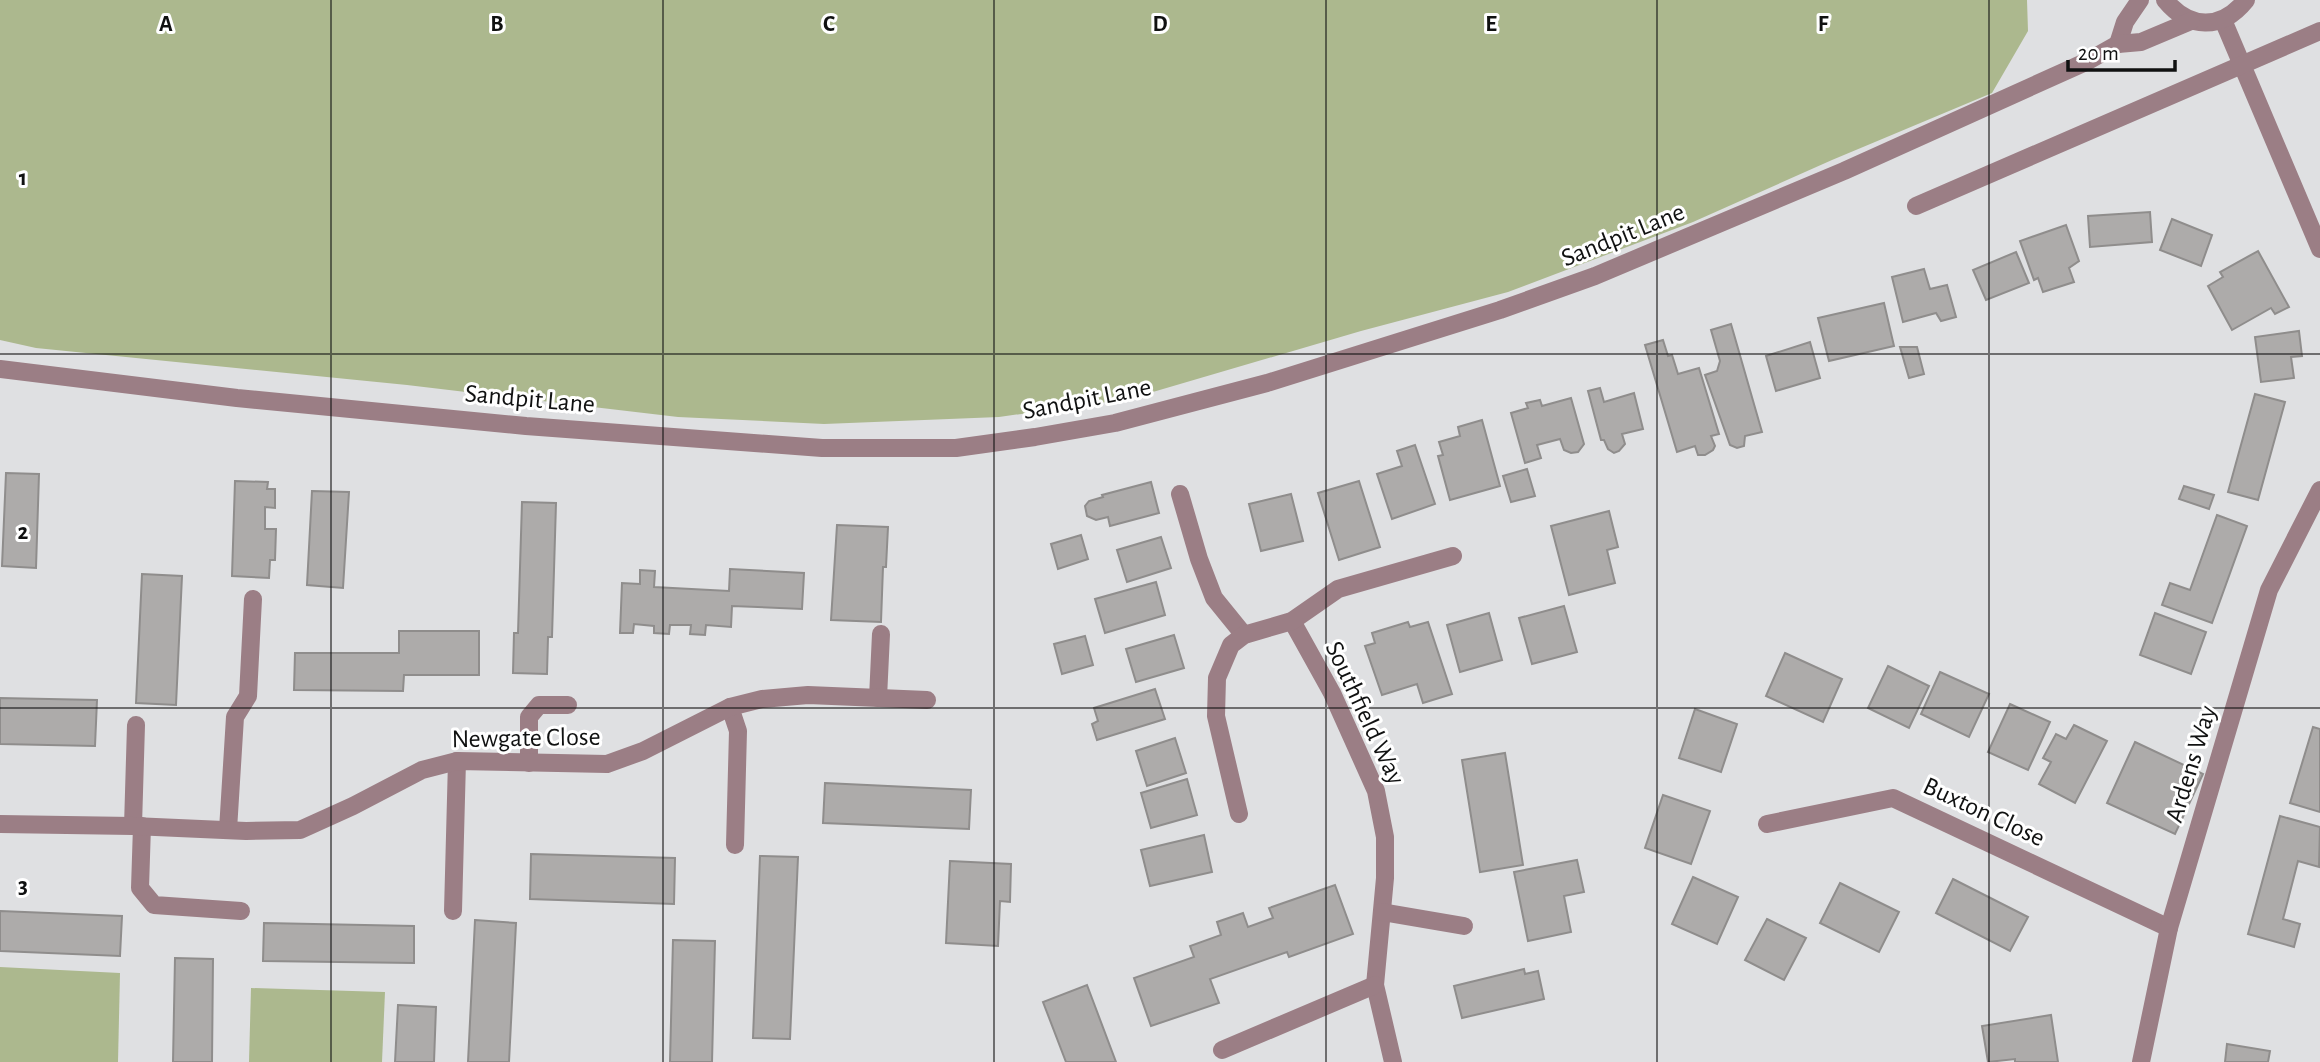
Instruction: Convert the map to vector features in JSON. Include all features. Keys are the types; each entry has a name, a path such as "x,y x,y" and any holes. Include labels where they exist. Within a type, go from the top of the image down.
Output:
{"street":[{"path":"2118,44 2125,22 2140,0"},
{"path":"2165,0 2176,13 2191,21 2207,23 2223,20 2237,11 2246,0"},
{"path":"2223,20 2320,249"},
{"name":"Sandpit Lane","path":"0,369 251,399 526,426 822,448 956,448 1035,438 1115,423 1267,383 1500,310 1583,280 1844,172 2088,61 2118,44 2141,42 2191,21"},
{"path":"1916,206 2320,31"},
{"name":"Ardens Way","path":"2141,1062 2169,928 2270,590 2320,490"},
{"path":"1180,494 1199,559 1214,598 1244,635 1231,645 1217,678 1216,716 1239,814"},
{"name":"Southfield Way","path":"1244,635 1292,621 1338,589 1453,556"},
{"path":"228,830 235,717 248,696 253,599"},
{"name":"Southfield Way","path":"1292,621 1332,693 1376,791 1385,837 1385,878 1375,985 1393,1062"},
{"path":"878,698 881,634"},
{"name":"Newgate Close","path":"0,824 300,830 422,770 457,761 607,764 643,751 730,707 762,699 808,695 927,700"},
{"path":"529,763 530,717 539,705 568,705"},
{"path":"730,707 738,731 735,845"},
{"path":"136,725 140,888 154,905 241,911"},
{"path":"453,911 457,761"},
{"name":"Buxton Close","path":"1768,824 1893,798 2169,928"},
{"path":"1382,912 1464,926"},
{"path":"1222,1050 1375,985"}],"green space":[{"path":"0,0 2027,0 2028,31 1992,93 1693,222 1508,292 1361,331 1129,399 999,417 824,424 678,417 407,385 36,348 0,340"},
{"path":"0,967 120,973 118,1062 0,1062"},
{"path":"251,988 385,992 382,1062 249,1062"}],"building":[{"path":"2150,212 2152,242 2090,247 2088,216"},
{"path":"2172,219 2212,235 2201,266 2160,250"},
{"path":"2066,225 2079,261 2069,268 2074,282 2043,292 2038,278 2034,280 2020,241"},
{"path":"2258,251 2289,307 2275,314 2271,308 2232,330 2208,286 2223,277 2220,272"},
{"path":"2016,252 2029,283 1986,300 1973,270"},
{"path":"1924,269 1930,289 1947,285 1956,317 1941,321 1936,313 1903,322 1892,277"},
{"path":"1884,303 1894,346 1829,361 1818,318"},
{"path":"1731,324 1762,432 1745,436 1744,446 1737,448 1730,445 1705,375 1717,371 1720,361 1711,330"},
{"path":"2299,331 2302,356 2291,357 2294,378 2261,382 2255,337"},
{"path":"1663,340 1668,356 1672,355 1678,374 1699,368 1719,434 1711,436 1715,446 1705,455 1698,455 1695,446 1677,452 1645,345"},
{"path":"1810,342 1820,378 1776,391 1766,356"},
{"path":"1900,347 1917,347 1924,374 1909,378"},
{"path":"1600,388 1604,402 1634,393 1643,429 1622,434 1625,444 1614,453 1608,449 1604,440 1601,440 1588,391"},
{"path":"2255,394 2285,402 2258,500 2228,492"},
{"path":"1571,398 1584,444 1578,452 1571,453 1564,450 1560,439 1537,445 1541,458 1525,463 1511,413 1528,408 1526,403 1540,400 1542,406"},
{"path":"1482,420 1500,486 1450,500 1438,456 1443,455 1439,442 1460,436 1458,427"},
{"path":"1415,445 1435,504 1392,519 1377,474 1402,466 1397,451"},
{"path":"1527,469 1535,496 1511,502 1503,476"},
{"path":"6,473 39,474 36,568 2,566"},
{"path":"235,481 268,482 267,489 275,489 275,508 265,507 265,529 276,529 275,560 270,560 269,578 232,576"},
{"path":"1359,481 1380,547 1339,560 1318,493"},
{"path":"1151,482 1159,513 1110,526 1108,517 1096,520 1087,516 1085,506 1089,501"},
{"path":"2184,486 2214,495 2209,509 2179,499"},
{"path":"312,491 349,492 343,588 307,585"},
{"path":"1291,494 1303,541 1261,551 1249,504"},
{"path":"522,502 556,503 552,637 548,637 547,674 513,673 514,633 518,633"},
{"path":"1609,511 1618,547 1607,550 1615,583 1569,595 1551,526"},
{"path":"2217,515 2247,526 2212,623 2162,605 2170,583 2190,590"},
{"path":"837,525 888,527 881,622 831,620"},
{"path":"1081,535 1088,559 1058,569 1051,544"},
{"path":"1161,537 1171,568 1127,582 1117,550"},
{"path":"730,569 804,573 802,609 732,606 731,627 706,625 705,635 690,634 691,625 670,625 669,634 654,633 654,626 634,624 633,633 620,633 622,583 640,584 640,570 655,571 654,587 729,591"},
{"path":"142,574 182,576 176,705 136,703"},
{"path":"1156,582 1165,615 1105,633 1095,599"},
{"path":"1564,606 1577,652 1532,664 1519,618"},
{"path":"1489,613 1502,660 1460,672 1447,625"},
{"path":"2155,613 2206,632 2191,674 2140,655"},
{"path":"1408,622 1410,627 1428,622 1452,694 1423,703 1417,684 1382,695 1365,646 1375,643 1372,633"},
{"path":"399,631 479,631 479,675 404,675 403,691 294,690 295,653 399,653"},
{"path":"1174,635 1184,668 1136,682 1126,649"},
{"path":"1085,636 1093,665 1062,674 1054,644"},
{"path":"1785,653 1842,679 1823,722 1766,696"},
{"path":"1888,666 1929,686 1909,728 1868,708"},
{"path":"1940,672 1989,694 1969,737 1921,714"},
{"path":"1155,689 1165,719 1097,740 1092,724 1098,721 1094,708"},
{"path":"0,698 97,700 95,746 0,744"},
{"path":"2010,704 2050,722 2028,770 1988,752"},
{"path":"1695,709 1737,724 1721,772 1679,758"},
{"path":"2074,725 2107,741 2075,803 2039,784 2051,762 2043,758 2056,734 2066,739"},
{"path":"2313,727 2320,729 2320,812 2290,803"},
{"path":"1175,738 1186,773 1147,786 1136,751"},
{"path":"2135,742 2203,774 2175,834 2107,803"},
{"path":"1505,753 1523,865 1480,872 1462,760"},
{"path":"1187,779 1197,815 1151,828 1141,793"},
{"path":"825,783 971,790 969,829 823,823"},
{"path":"1663,795 1710,811 1691,864 1645,848"},
{"path":"2280,816 2320,827 2319,867 2298,861 2283,919 2300,924 2294,947 2248,934"},
{"path":"1204,835 1212,872 1150,886 1141,850"},
{"path":"531,854 675,858 674,904 530,899"},
{"path":"760,856 798,857 790,1039 753,1038"},
{"path":"1577,860 1584,892 1564,896 1571,932 1528,941 1514,872"},
{"path":"950,861 1011,864 1010,902 1000,901 998,946 946,943"},
{"path":"1693,877 1738,897 1717,944 1672,924"},
{"path":"1953,879 2028,917 2010,951 1936,913"},
{"path":"1840,883 1899,912 1879,952 1820,923"},
{"path":"1335,885 1353,934 1289,957 1287,952 1210,979 1219,1003 1151,1026 1134,978 1194,957 1190,946 1221,935 1217,922 1243,913 1248,927 1273,918 1269,908"},
{"path":"0,911 122,916 120,956 0,951"},
{"path":"1767,919 1806,938 1784,980 1745,960"},
{"path":"475,920 516,923 509,1062 468,1062"},
{"path":"264,923 414,926 414,963 263,961"},
{"path":"673,940 715,941 712,1062 670,1062"},
{"path":"175,958 213,959 212,1062 173,1062"},
{"path":"1524,969 1525,974 1538,971 1544,999 1462,1018 1454,986"},
{"path":"1087,985 1116,1062 1066,1062 1043,1002"},
{"path":"398,1005 436,1007 434,1062 395,1062"},
{"path":"2051,1015 2058,1062 2015,1062 2015,1059 1988,1062 1982,1026"},
{"path":"2227,1044 2270,1051 2268,1062 2225,1062"}]}
